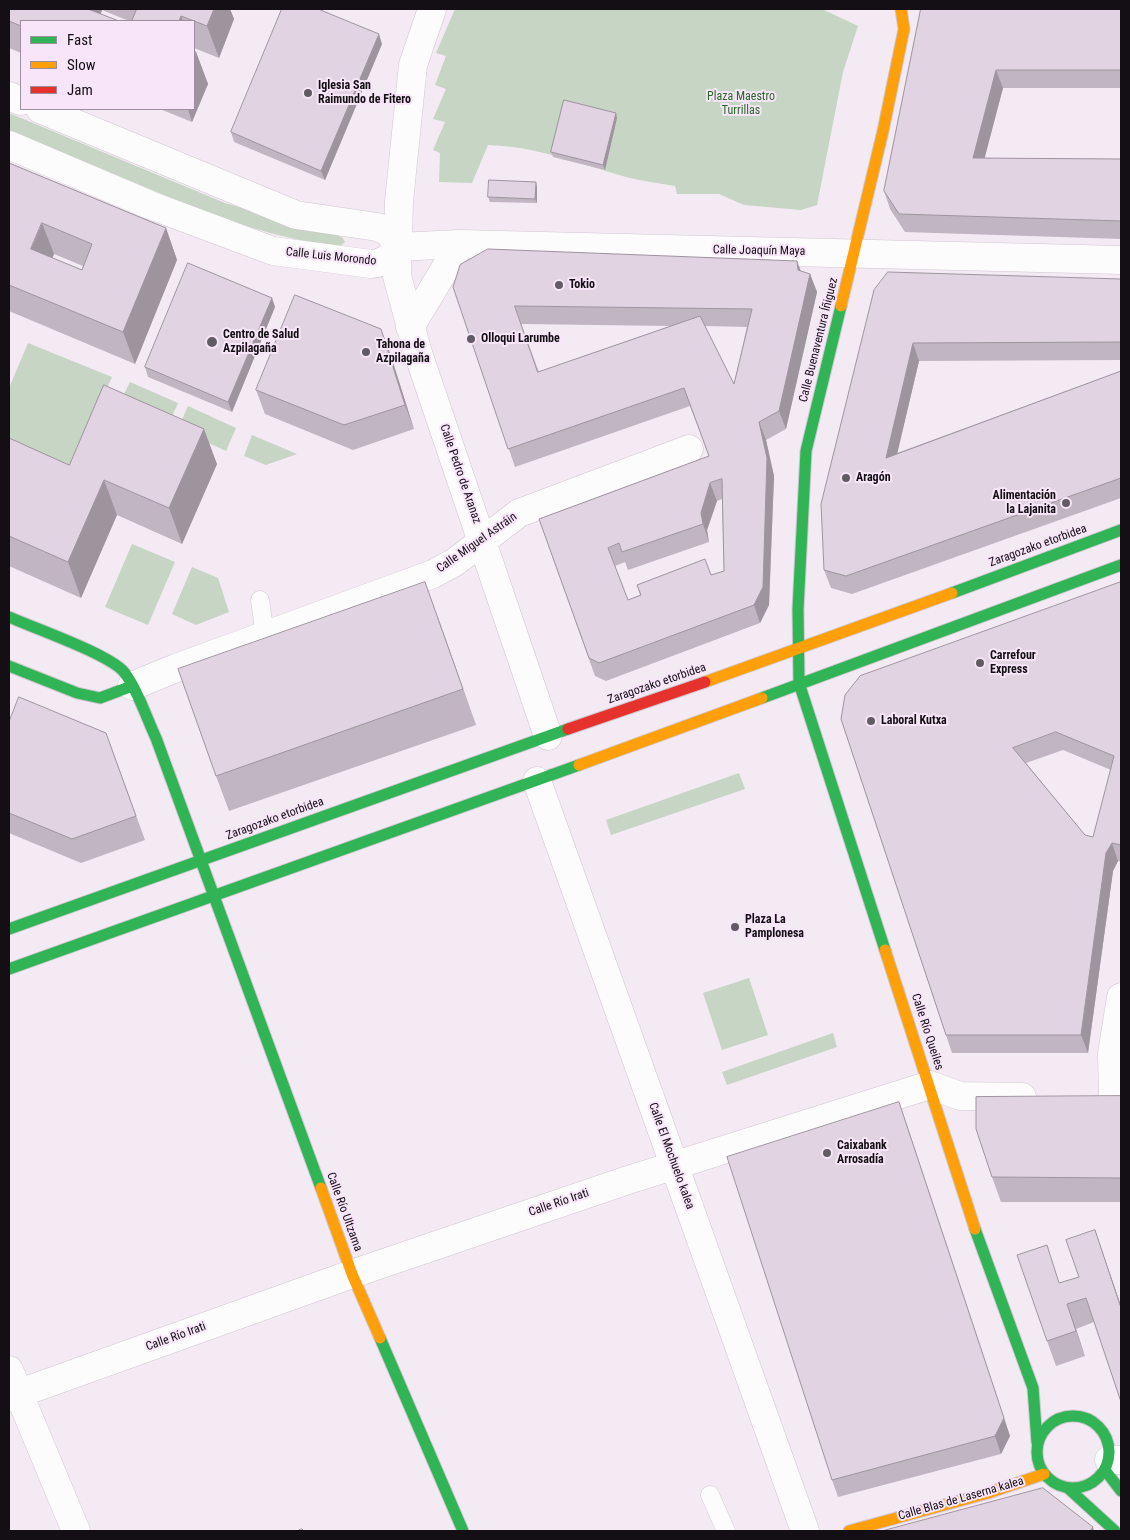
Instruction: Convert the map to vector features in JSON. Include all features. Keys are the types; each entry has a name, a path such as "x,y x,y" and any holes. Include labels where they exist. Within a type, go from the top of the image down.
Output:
{"main road":[{"name":"Calle Buenaventura Íñiguez","path":"799,683 798,650 802,495 806,452 854,254 904,29 901,9"},
{"name":"Zaragozako etorbidea","path":"9,929 548,736 798,650 1121,530"},
{"path":"9,969 537,780 1121,565"},
{"path":"9,617 105,658 123,671 156,738 215,895"},
{"name":"Calle Miguel Astráin","path":"9,666 77,693 100,698 132,686"},
{"name":"Calle Río Queiles","path":"799,683 930,1085 975,1230 1033,1388 1038,1442"},
{"name":"Calle Río Ultzama","path":"215,895 352,1274 463,1531"},
{"path":"1033,1388 1070,1416 1092,1421 1100,1428 1106,1438 1121,1491"},
{"path":"1070,1416 1056,1420 1044,1429 1038,1442 1038,1465 1051,1481 1069,1488 1115,1531"},
{"path":"1069,1488 1090,1484 1112,1463"},
{"name":"Calle Blas de Laserna kalea","path":"850,1531 988,1493 1044,1474"}],"street":[{"name":"Calle Pedro de Aranaz","path":"432,9 413,65 399,201 397,276 410,327 548,736"},
{"path":"42,110 296,215 377,227 389,232 397,246"},
{"name":"Calle Luis Morondo","path":"9,145 150,205 273,251 371,264 382,263 397,246"},
{"path":"410,327 460,244"},
{"name":"Calle Joaquín Maya","path":"397,246 460,244 1121,260"},
{"name":"Calle Miguel Astráin","path":"132,686 176,668 433,574 455,562 519,513 689,449"},
{"name":"Calle El Mochuelo kalea","path":"537,780 806,1531"},
{"path":"1084,1098 1117,1099 1112,1054 1121,997"},
{"path":"930,1085 960,1096 1046,1098"},
{"name":"Calle Río Irati","path":"12,1387 674,1165 930,1085"},
{"path":"12,1387 76,1531"}],"lane":[{"path":"260,600 265,636"},
{"path":"710,1494 726,1531"}],"green space":[{"name":"Plaza Maestro Turrillas","path":"455,9 822,9 858,26 843,72 817,205 801,210 744,205 719,194 677,194 675,186 626,177 575,161 506,146 488,145 472,183 439,182 440,153 433,150 445,122 433,119 446,89 435,85 446,56 436,53"},
{"path":"9,113 225,203 342,237 345,242 337,249 225,220 9,131"},
{"path":"28,343 112,377 67,480 9,456 9,388"},
{"path":"130,382 178,403 168,426 119,404"},
{"path":"188,406 236,428 226,451 178,429"},
{"path":"252,435 297,454 266,465 244,456"},
{"path":"132,544 175,562 148,625 105,607"},
{"path":"192,567 218,578 229,612 196,625 172,614"},
{"path":"739,773 745,789 611,835 606,820"},
{"path":"749,978 768,1035 722,1050 703,993"},
{"path":"833,1033 837,1047 727,1085 722,1072"}],"building":[{"path":"9,9 88,9 116,20 20,20 20,26 9,21"},
{"path":"137,9 214,9 207,26 181,16 179,20 132,20"},
{"name":"Iglesia San Raimundo de Fitero","path":"282,9 318,9 379,34 321,171 231,132"},
{"path":"921,9 1121,9 1121,70 996,70 973,158 1121,159 1121,221 899,214 884,191"},
{"path":"564,100 616,113 603,165 551,152"},
{"path":"9,163 166,228 123,332 9,285","holes":["42,223 92,244 82,270 31,249"]},
{"path":"489,180 536,182 535,199 488,197"},
{"path":"488,249 797,261 798,270 810,274 779,411 759,422 767,458 763,587 754,605 599,663 589,658 539,519 709,456 684,388 508,449 453,287 460,265","holes":["515,306 752,309 734,384 700,316 538,372","722,479 724,571 711,575 705,559 637,585 641,595 628,600 608,548 619,543 622,552 703,524 701,513 710,483"]},
{"name":"Centro de Salud Azpilagaña","path":"188,263 272,298 228,402 145,367"},
{"path":"888,272 1121,279 1121,342 913,343 886,458 1121,371 1121,478 846,576 824,570 821,504 874,290"},
{"path":"295,295 381,329 405,405 344,425 256,390"},
{"path":"104,385 204,429 169,508 104,480 68,562 9,536 9,438 69,465"},
{"path":"425,582 463,689 216,776 178,669"},
{"path":"1121,582 1121,845 1112,843 1106,853 1081,1035 946,1035 841,719 845,695 860,676","holes":["1056,732 1114,756 1093,837 1085,835 1013,748"]},
{"path":"19,697 106,733 136,816 72,839 9,813 9,722"},
{"path":"1121,1096 1121,1178 992,1177 976,1129 976,1097"},
{"path":"899,1102 1004,1418 995,1436 832,1480 727,1157"},
{"path":"1095,1230 1121,1308 1121,1402 1086,1298 1067,1304 1076,1331 1047,1341 1017,1255 1047,1245 1059,1283 1079,1277 1066,1240"},
{"path":"1043,1488 1093,1527 1090,1531 882,1531"}],"traffic: fast":[{"path":"841,306 806,451 798,609 799,683 885,950"},
{"path":"952,593 1121,530"},
{"path":"762,698 1121,565"},
{"path":"9,617 103,657 124,672 134,687 156,738 321,1188"},
{"path":"9,666 77,693 100,698 132,686"},
{"path":"9,929 568,729"},
{"path":"9,969 579,765"},
{"path":"975,1229 1033,1388 1037,1442"},
{"path":"380,1338 463,1531"},
{"path":"1080,1416 1099,1426 1107,1438 1109,1452 1107,1466 1099,1478 1087,1486 1066,1488 1047,1478 1039,1466 1037,1445 1047,1426 1059,1418 1080,1416"},
{"path":"1105,1470 1121,1491"},
{"path":"1069,1489 1115,1531"}],"traffic: slow":[{"path":"841,306 883,131 904,29 901,9"},
{"path":"705,682 952,593"},
{"path":"579,765 762,698"},
{"path":"885,950 975,1229"},
{"path":"321,1188 352,1274 380,1338"},
{"path":"849,1531 988,1493 1044,1474"}],"traffic: jam":[{"path":"568,729 705,682"}],"place":[{"name":"Iglesia San Raimundo de Fitero","path":"308,93"},
{"name":"Tokio","path":"559,285"},
{"name":"Olloqui Larumbe","path":"471,339"},
{"name":"Centro de Salud Azpilagaña","path":"212,342"},
{"name":"Tahona de Azpilagaña","path":"366,352"},
{"name":"Aragón","path":"846,478"},
{"name":"Alimentación la Lajanita","path":"1066,503"},
{"name":"Carrefour Express","path":"980,663"},
{"name":"Laboral Kutxa","path":"871,721"},
{"name":"Plaza La Pamplonesa","path":"735,927"},
{"name":"Caixabank Arrosadía","path":"827,1153"}]}
